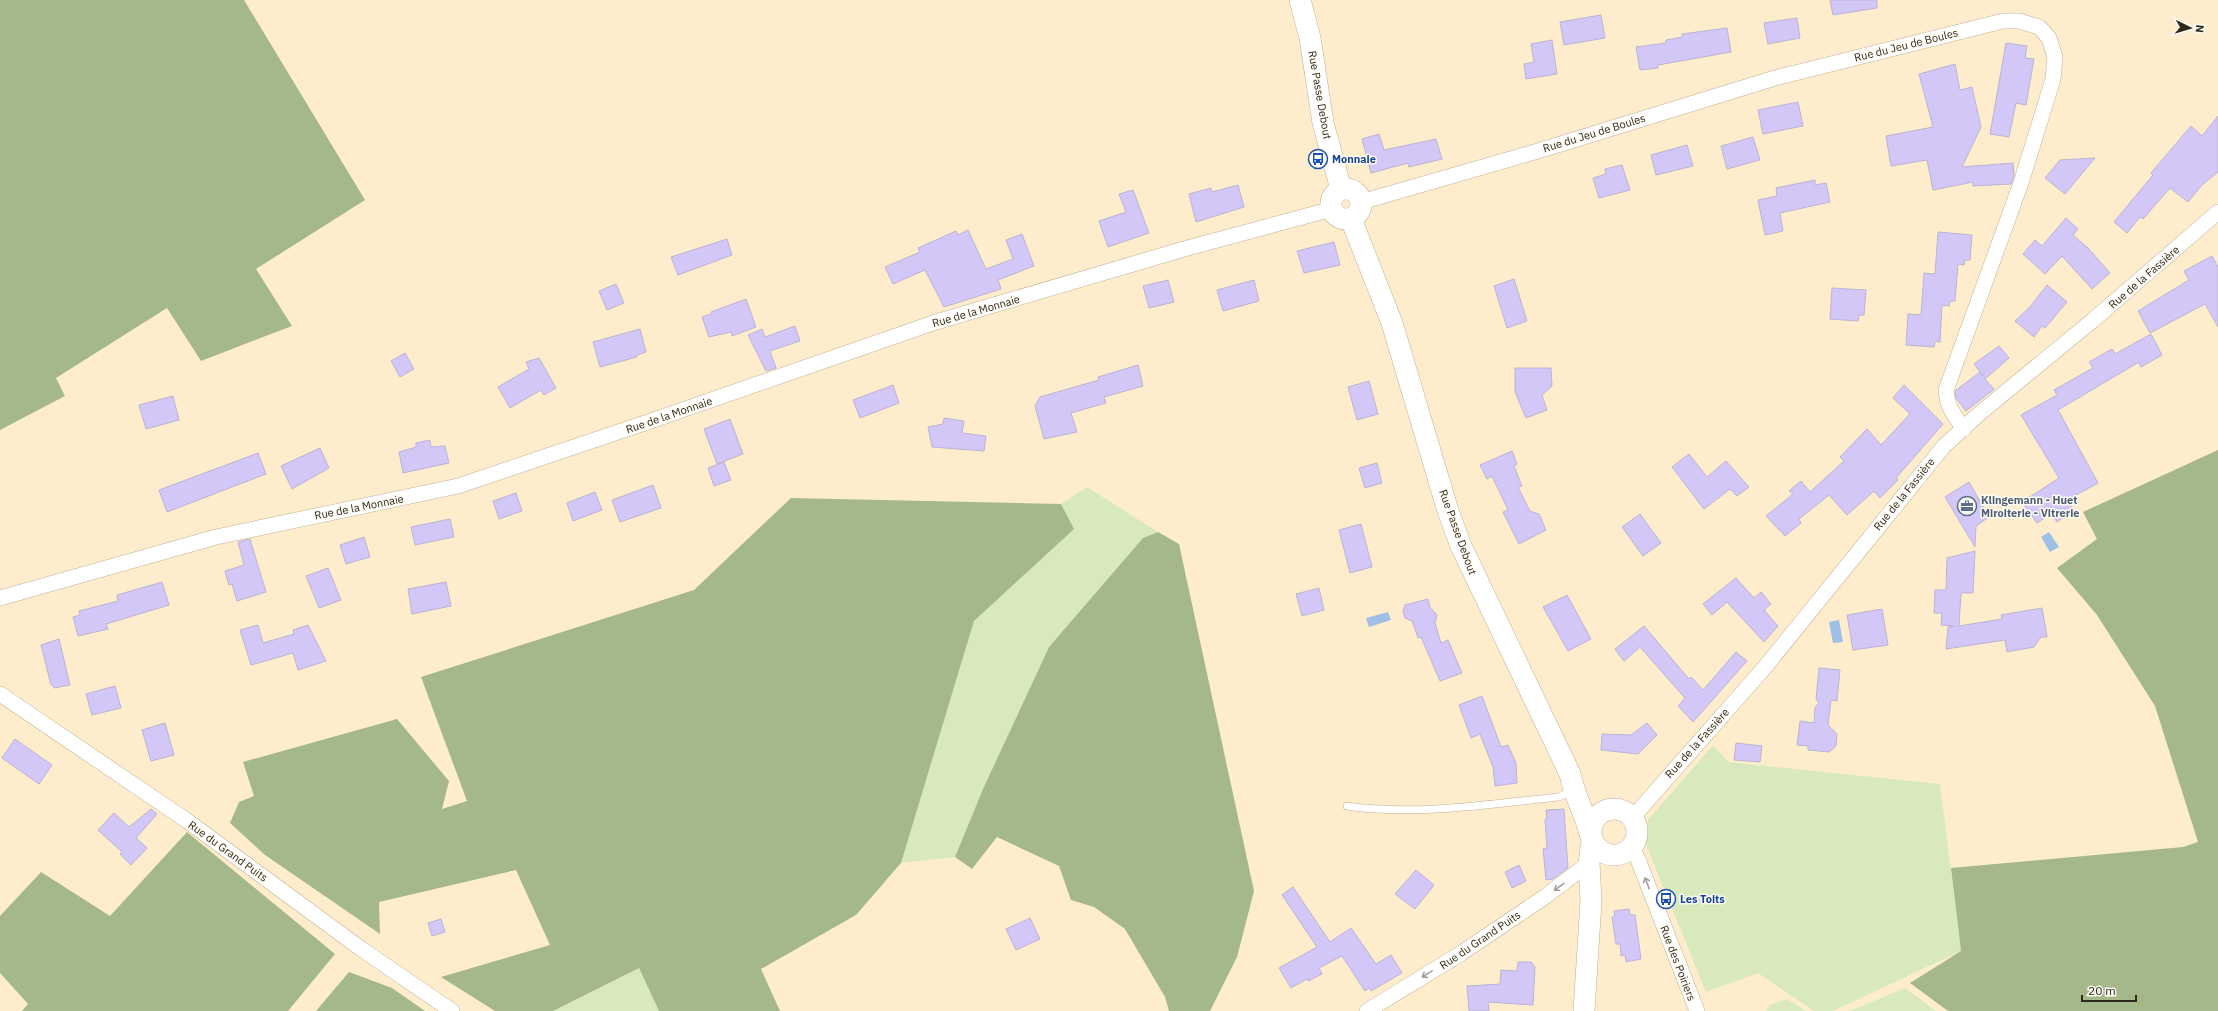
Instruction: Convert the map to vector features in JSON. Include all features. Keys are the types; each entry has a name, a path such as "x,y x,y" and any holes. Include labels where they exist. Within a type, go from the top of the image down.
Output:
{"main road":[{"name":"Rue Passe Debout","path":"1300,0 1310,38 1323,123 1341,189 1353,190 1356,210 1392,322 1448,511 1461,546 1572,782 1591,838"},
{"path":"1341,189 1333,196 1332,209 1340,219 1356,210"},
{"path":"1572,782 1612,809"},
{"path":"1584,1011 1591,901 1589,863 1591,838 1594,820 1605,810 1612,809 1627,812 1632,817 1638,832 1636,840 1630,850 1618,856 1610,856 1603,853 1591,838"},
{"path":"1591,901 1600,874 1610,856"}],"street":[{"name":"Rue du Jeu de Boules","path":"1356,210 1531,153 1775,78 2003,21 2019,21 2039,27 2049,38 2055,58 2053,79 2021,183 1946,390 1946,402 1964,429"},
{"name":"Rue de la Monnaie","path":"0,598 216,537 458,486 632,428 936,322 1184,249 1332,209"},
{"name":"Rue de la Fassière","path":"1632,817 1795,631 1925,467 1944,446 1980,413 2086,326 2218,212"},
{"name":"Rue du Grand Puits","path":"0,694 186,820 360,948 452,1011"},
{"name":"Rue des Poiriers","path":"1630,850 1637,857 1697,1011"},
{"name":"Rue du Grand Puits","path":"1366,1011 1460,954 1546,896 1589,863"}],"lane":[{"path":"1347,806 1376,810 1408,810 1558,797 1572,782"}],"green space":[{"path":"0,0 244,0 365,200 256,269 292,326 201,361 167,308 56,378 65,396 0,430"},
{"path":"2218,450 2218,1011 1948,1011 1910,983 1961,951 1951,868 2183,847 2198,842 2155,706 2097,615 2057,568 2097,539 2083,512"},
{"path":"1087,487 1158,532 1143,538 1049,647 983,789 955,857 901,863 974,621 1073,529 1061,504"},
{"path":"791,498 1061,504 1074,529 974,621 901,863 856,915 761,969 780,1011 659,1011 639,968 553,1011 495,1011 441,977 550,945 516,870 379,902 380,934 265,855 230,823 239,802 254,796 243,762 397,719 449,781 442,809 467,801 421,677 694,590"},
{"path":"1158,532 1179,544 1254,891 1237,957 1210,1011 1169,1011 1165,997 1125,929 1094,907 1071,900 1059,866 997,837 972,869 955,857 983,789 1049,647 1143,538"},
{"path":"1713,745 1728,762 1940,784 1961,951 1833,1011 1814,1011 1758,973 1706,992 1645,842 1648,820"},
{"path":"187,832 335,954 288,1011 22,1011 28,1004 0,973 0,916 41,872 110,916"},
{"path":"639,968 659,1011 553,1011"},
{"path":"349,972 392,988 425,1011 316,1011"},
{"path":"1905,988 1936,1011 1850,1011"},
{"path":"1787,999 1806,1011 1766,1011 1770,1005"}],"water":[{"path":"2049,532 2059,547 2050,552 2041,537"},
{"path":"1388,612 1391,620 1369,627 1366,618"},
{"path":"1839,620 1843,642 1833,643 1829,622"}],"building":[{"path":"1830,0 1877,0 1877,8 1833,15"},
{"path":"1601,15 1605,38 1564,45 1560,22"},
{"path":"1797,18 1800,38 1768,44 1764,23"},
{"path":"1727,28 1731,52 1658,65 1658,68 1640,70 1636,47 1666,43 1666,40 1682,37 1682,34"},
{"path":"1552,40 1557,74 1526,79 1524,64 1534,62 1531,44"},
{"path":"2006,43 2027,46 2025,58 2034,59 2026,105 2016,103 2009,137 1990,134"},
{"path":"1955,64 1960,90 1972,87 1981,127 1962,167 2013,163 2014,176 2011,184 1973,186 1973,182 1933,190 1927,160 1891,166 1886,136 1933,127 1919,74"},
{"path":"1798,102 1803,126 1763,134 1758,110"},
{"path":"2218,116 2218,172 2202,185 2188,202 2170,188 2143,219 2140,217 2127,233 2114,222 2153,175 2151,173 2191,126 2202,136"},
{"path":"1379,134 1384,150 1436,139 1442,159 1409,167 1408,163 1371,173 1362,139"},
{"path":"1753,137 1760,160 1727,169 1721,146"},
{"path":"1687,145 1693,166 1656,175 1651,155"},
{"path":"2095,158 2065,194 2045,178 2060,160"},
{"path":"1622,165 1630,190 1599,198 1593,178 1606,174 1605,169"},
{"path":"1815,180 1815,185 1826,183 1830,202 1780,213 1783,231 1765,235 1758,200 1777,196 1776,188"},
{"path":"1238,185 1244,207 1196,222 1189,194 1211,188 1212,192"},
{"path":"1133,190 1149,233 1108,247 1099,221 1126,212 1119,194"},
{"path":"2066,218 2078,229 2073,235 2088,248 2110,273 2092,289 2062,256 2045,274 2023,254 2035,240 2042,246"},
{"path":"968,230 986,269 1013,259 1006,240 1022,234 1034,266 998,280 1001,289 944,307 925,270 893,284 885,267 920,252 918,248 956,231 958,235"},
{"path":"1938,232 1972,235 1970,260 1965,260 1964,265 1958,264 1955,301 1950,301 1949,306 1942,305 1940,342 1935,341 1934,347 1906,345 1908,314 1921,315 1924,273 1935,274"},
{"path":"727,239 732,255 678,275 671,257"},
{"path":"1334,242 1340,265 1304,273 1297,251"},
{"path":"2212,256 2218,267 2218,327 2205,304 2150,333 2138,311 2189,280 2184,271"},
{"path":"1514,279 1527,321 1507,328 1494,286"},
{"path":"1168,280 1174,302 1149,308 1143,286"},
{"path":"1254,280 1259,301 1223,311 1217,290"},
{"path":"616,284 624,303 607,310 599,291"},
{"path":"2047,285 2067,302 2045,328 2042,326 2034,337 2015,321 2030,307"},
{"path":"1832,288 1866,290 1864,315 1859,315 1858,321 1830,319"},
{"path":"746,299 756,327 732,336 731,332 709,337 702,317 712,314 711,312"},
{"path":"795,326 800,341 770,351 776,368 766,371 748,335 762,329 765,337"},
{"path":"640,329 646,352 637,355 637,357 600,367 593,342"},
{"path":"2151,334 2162,355 2141,367 2139,362 2058,410 2098,483 2067,500 2074,510 2057,522 2051,514 2037,523 2022,502 2059,478 2021,415 2057,395 2054,390 2093,368 2089,362 2112,349 2115,354"},
{"path":"1999,346 2009,358 1985,379 1994,389 1966,411 1956,398 1955,391 1980,372 1984,377 1974,364"},
{"path":"405,353 414,369 400,377 391,361"},
{"path":"539,358 556,388 544,395 541,390 510,408 498,387 529,369 526,362"},
{"path":"1138,365 1143,386 1104,397 1106,403 1071,413 1077,432 1044,439 1035,406 1040,397 1099,380 1098,377"},
{"path":"1515,368 1551,368 1552,386 1542,395 1547,410 1526,418 1515,392"},
{"path":"1369,381 1378,414 1357,420 1348,387"},
{"path":"893,385 899,403 860,418 853,400"},
{"path":"1904,385 1943,424 1896,478 1898,480 1880,498 1874,491 1847,515 1829,495 1799,519 1801,523 1785,536 1766,516 1793,494 1789,491 1801,481 1810,492 1844,461 1840,457 1867,429 1881,445 1910,414 1893,398"},
{"path":"173,396 179,420 146,429 139,405"},
{"path":"944,418 964,421 962,433 986,436 984,451 932,447 928,427 943,424"},
{"path":"730,419 743,454 717,464 704,429"},
{"path":"430,440 431,447 445,446 449,463 403,473 399,452 416,447 416,443"},
{"path":"320,448 329,468 292,489 281,466"},
{"path":"1512,451 1517,464 1514,466 1522,486 1518,487 1530,511 1539,514 1546,530 1519,544 1503,512 1508,510 1492,476 1487,479 1480,465"},
{"path":"258,453 266,474 167,512 159,490"},
{"path":"1689,454 1707,477 1726,461 1749,487 1737,496 1730,489 1704,509 1672,467"},
{"path":"724,462 731,480 714,486 708,468"},
{"path":"1377,463 1382,483 1365,488 1359,468"},
{"path":"1969,482 1989,517 1976,526 1975,547 1945,497"},
{"path":"653,485 661,508 620,522 612,500"},
{"path":"595,492 602,510 573,521 567,503"},
{"path":"516,493 522,511 499,519 493,501"},
{"path":"1640,514 1661,543 1643,556 1622,527"},
{"path":"450,519 454,537 415,545 411,527"},
{"path":"1361,524 1372,567 1350,573 1339,530"},
{"path":"364,537 370,557 346,564 340,545"},
{"path":"250,539 266,592 237,601 232,584 229,585 225,571 244,565 238,542"},
{"path":"1975,551 1973,593 1961,593 1959,626 2002,619 2001,615 2042,608 2047,637 2041,637 2034,647 2007,652 2005,640 1946,649 1948,627 1954,626 1941,625 1942,613 1934,613 1935,590 1946,590 1947,558"},
{"path":"328,568 341,600 319,608 306,576"},
{"path":"1736,578 1754,598 1761,592 1771,604 1764,610 1778,626 1764,642 1727,602 1712,615 1703,604"},
{"path":"162,582 169,605 106,624 108,629 78,636 73,617 80,615 79,611 118,601 117,595"},
{"path":"446,582 451,606 412,614 408,589"},
{"path":"1319,588 1324,610 1302,616 1296,594"},
{"path":"1567,595 1591,639 1568,651 1543,607"},
{"path":"1428,599 1430,607 1437,615 1435,623 1441,643 1448,640 1462,673 1440,681 1421,637 1418,638 1412,621 1405,618 1403,611 1405,605"},
{"path":"1882,609 1888,645 1853,650 1847,615"},
{"path":"258,625 263,643 294,634 293,630 308,625 326,661 298,670 293,653 251,665 240,630"},
{"path":"1644,626 1689,679 1691,677 1703,690 1736,652 1747,661 1693,722 1678,706 1685,698 1640,647 1624,661 1615,649"},
{"path":"59,639 70,685 54,688 53,685 51,685 41,645"},
{"path":"1819,668 1840,670 1837,701 1831,700 1828,725 1837,734 1836,746 1829,752 1808,750 1808,746 1797,745 1800,721 1814,723 1815,707 1819,703 1816,699"},
{"path":"115,686 121,708 92,715 86,694"},
{"path":"1482,696 1501,747 1508,745 1516,763 1517,783 1495,786 1493,767 1480,734 1471,738 1459,705"},
{"path":"165,723 174,755 151,761 142,730"},
{"path":"1647,723 1657,735 1638,754 1601,750 1602,734 1631,735"},
{"path":"15,739 52,765 39,784 2,758"},
{"path":"1736,743 1762,746 1760,762 1734,760"},
{"path":"151,809 157,814 136,838 147,848 131,865 120,854 122,852 98,830 114,813 129,827"},
{"path":"1564,809 1568,868 1553,879 1546,880 1543,849 1547,848 1545,819 1547,819 1546,810"},
{"path":"1519,865 1526,881 1512,888 1505,872"},
{"path":"1416,870 1434,885 1415,909 1395,894"},
{"path":"1293,887 1330,942 1351,928 1376,964 1391,955 1402,973 1371,991 1369,988 1365,991 1342,956 1319,968 1322,974 1308,981 1307,979 1291,988 1279,968 1317,947 1282,895"},
{"path":"1629,909 1630,915 1635,915 1641,959 1626,962 1625,955 1621,956 1620,944 1616,944 1612,917 1615,917 1614,911"},
{"path":"1030,918 1040,939 1016,950 1006,929"},
{"path":"441,919 445,932 432,936 428,923"},
{"path":"1518,962 1531,962 1535,967 1533,1005 1488,1002 1489,1011 1469,1011 1467,986 1500,984 1501,970 1517,971"}],"place":[{"name":"Monnaie","path":"1318,159"},
{"name":"Klingemann - Huet Miroiterie - Vitrerie","path":"1967,506"},
{"name":"Les Toits","path":"1666,899"}]}
